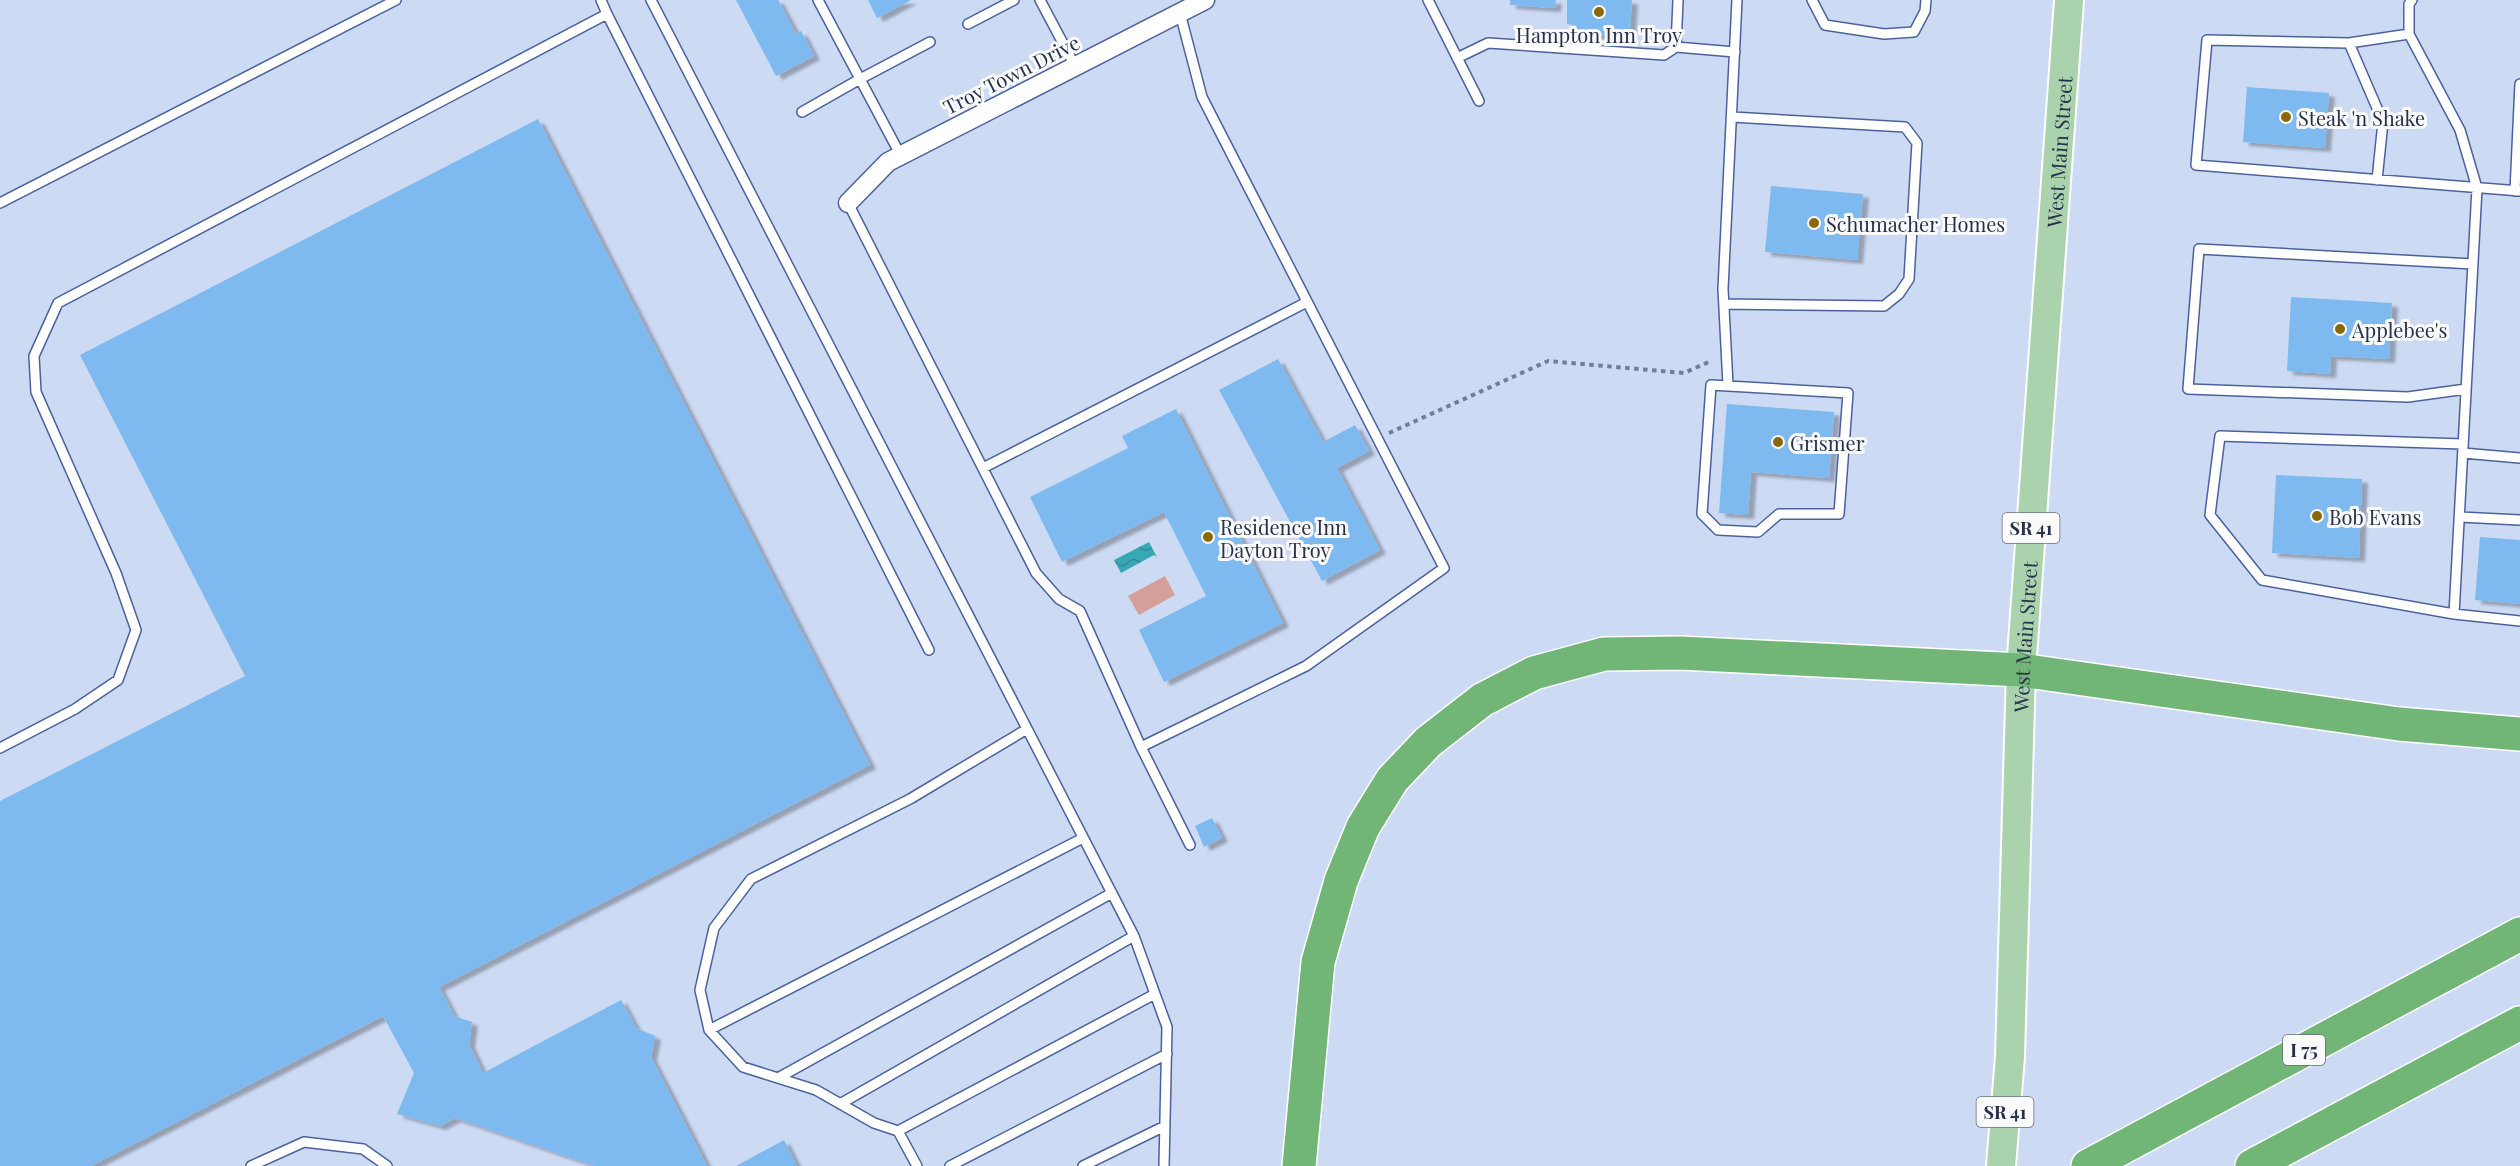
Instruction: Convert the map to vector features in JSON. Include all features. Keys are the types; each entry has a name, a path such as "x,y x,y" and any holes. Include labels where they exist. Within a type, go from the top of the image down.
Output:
{"highway":[{"path":"1299,1166 1318,962 1341,881 1363,827 1392,780 1428,742 1482,700 1533,674 1604,654 1680,652 2021,670 2399,724 2520,734"},
{"name":"I 75","path":"2088,1166 2520,934"},
{"path":"2252,1166 2520,1023"}],"main road":[{"name":"West Main Street","path":"2001,1166 2010,1057 2021,670 2069,0"}],"street":[{"name":"Troy Town Drive","path":"849,203 888,162 1205,0"}],"lane":[{"path":"0,203 396,0"},
{"path":"601,0 929,650"},
{"path":"651,0 1134,936 1167,1027 1164,1166"},
{"path":"818,0 901,156"},
{"path":"968,24 1014,0"},
{"path":"1040,0 1075,66"},
{"path":"1428,0 1479,101"},
{"path":"1676,47 1678,0"},
{"path":"1728,385 1724,304 1737,0"},
{"path":"1812,0 1825,25 1884,34 1914,33 1925,11 1926,0"},
{"path":"2412,0 2409,4 2409,34 2460,130 2477,188 2454,614"},
{"path":"1141,747 1306,666 1444,568 1202,97 1180,13"},
{"path":"0,748 75,710 118,680 136,630 116,573 36,392 34,356 58,303 607,15"},
{"path":"2409,34 2349,43 2206,40 2196,165 2517,191 2520,84"},
{"path":"802,112 930,42"},
{"path":"1457,58 1488,43 1664,55 1676,47 1735,52"},
{"path":"2349,43 2383,122 2377,180"},
{"path":"1724,304 1884,306 1899,294 1909,279 1917,143 1905,127 1732,117"},
{"path":"849,203 1036,573 1059,599 1080,611 1141,747 1190,845"},
{"path":"2466,389 2408,397 2188,389 2199,249 2473,264"},
{"path":"983,468 1307,302"},
{"path":"1711,385 1728,385 1848,393 1839,514 1779,514 1758,532 1718,530 1702,514 1711,385"},
{"path":"2520,458 2463,448 2220,436 2210,515 2262,580 2454,614 2520,621"},
{"path":"2460,517 2520,520"},
{"path":"917,1166 898,1131 874,1123 816,1090 743,1067 709,1030 700,990 714,928 751,879 910,799 1027,729"},
{"path":"709,1030 1083,838"},
{"path":"778,1078 1112,893"},
{"path":"840,1104 1134,936"},
{"path":"898,1131 1155,994"},
{"path":"950,1166 1167,1054"},
{"path":"1083,1166 1165,1126"},
{"path":"251,1166 303,1142 363,1149 387,1166"}],"path":[{"path":"1377,438 1548,361 1684,373 1710,363 1726,335"}],"shaded area":[{"path":"1165,576 1175,595 1139,615 1128,596"}],"water":[{"path":"1149,542 1157,557 1154,555 1121,573 1114,560"}],"building":[{"path":"736,0 778,0 796,34 801,31 814,56 776,76"},
{"path":"868,0 911,0 877,18"},
{"name":"Hampton Inn Troy","path":"1510,0 1556,0 1555,8 1510,5"},
{"name":"Hampton Inn Troy","path":"1567,0 1632,0 1630,29 1625,29 1626,37 1574,34 1574,25 1567,24"},
{"name":"Steak 'n Shake","path":"2247,87 2329,93 2325,148 2243,142"},
{"path":"538,119 870,765 439,987 454,1016 472,1022 469,1044 483,1073 621,1000 636,1028 655,1036 651,1057 707,1166 595,1166 455,1118 440,1126 397,1114 414,1073 383,1016 91,1166 0,1166 0,801 245,676 80,355"},
{"name":"Schumacher Homes","path":"1771,186 1863,194 1857,260 1765,252"},
{"name":"Applebee's","path":"2291,297 2392,303 2389,359 2331,356 2330,374 2287,371"},
{"path":"1278,359 1323,442 1355,425 1369,451 1337,468 1380,550 1322,581 1219,390"},
{"name":"Grismer","path":"1727,404 1834,412 1829,478 1751,472 1748,515 1719,513"},
{"name":"Residence Inn Dayton Troy","path":"1176,409 1283,623 1164,682 1139,630 1206,596 1164,512 1062,562 1030,497 1128,448 1122,436"},
{"name":"Bob Evans","path":"2276,475 2362,479 2359,558 2272,553"},
{"path":"2480,537 2520,540 2520,604 2475,600"},
{"path":"1212,818 1222,838 1204,847 1195,826"},
{"path":"784,1140 797,1166 736,1166"}],"place":[{"name":"Hampton Inn Troy","path":"1599,12"},
{"name":"Steak 'n Shake","path":"2286,117"},
{"name":"Schumacher Homes","path":"1814,223"},
{"name":"Applebee's","path":"2340,329"},
{"name":"Grismer","path":"1778,442"},
{"name":"Bob Evans","path":"2317,516"},
{"name":"Residence Inn Dayton Troy","path":"1208,537"}]}
